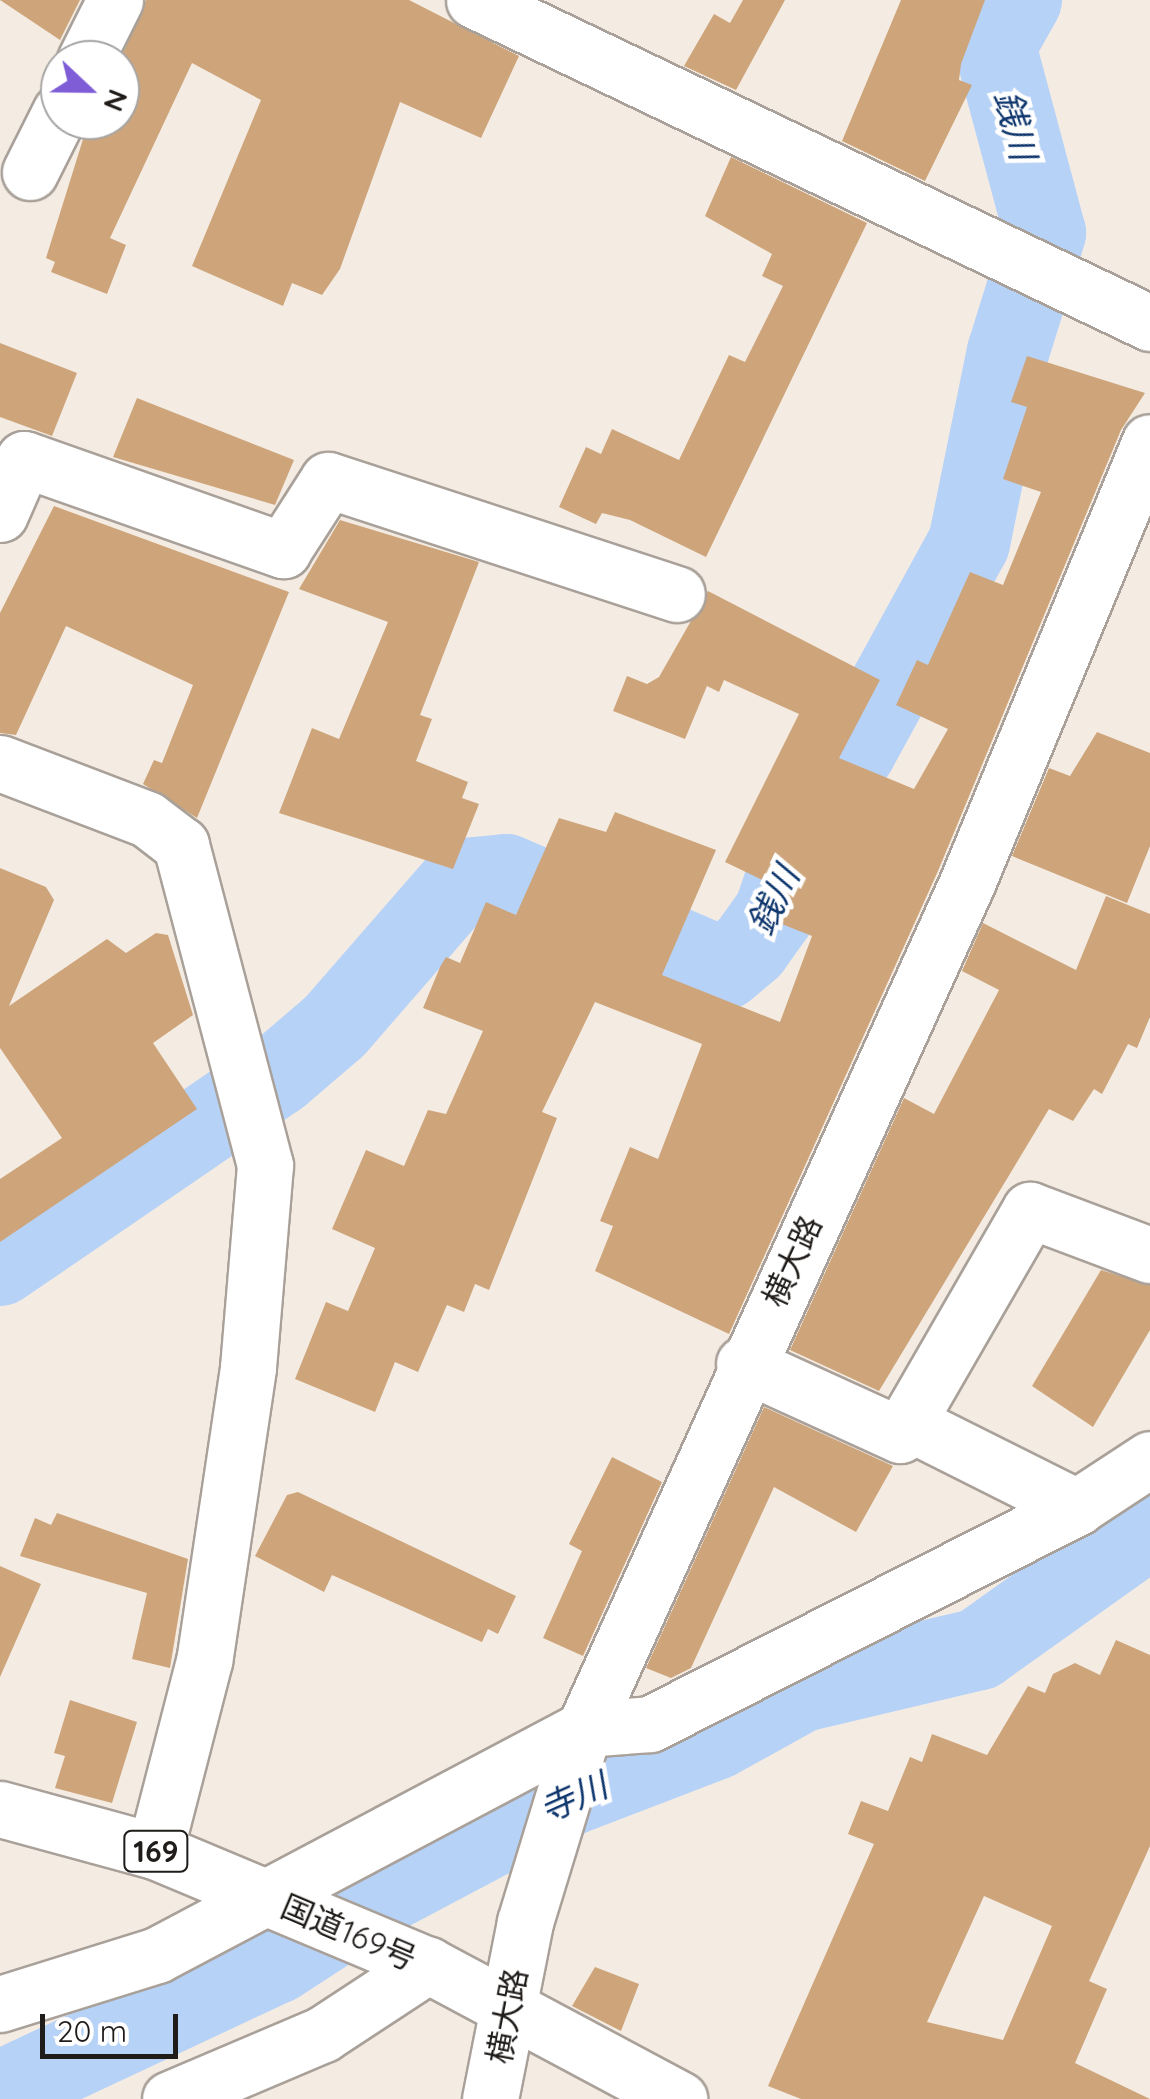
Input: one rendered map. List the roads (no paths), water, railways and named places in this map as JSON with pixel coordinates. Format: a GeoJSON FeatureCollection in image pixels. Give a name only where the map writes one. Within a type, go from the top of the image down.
{"type":"FeatureCollection","features":[{"type":"Feature","properties":{"kind":"main road"},"geometry":{"type":"LineString","coordinates":[[96,40],[115,0]]}},
{"type":"Feature","properties":{"kind":"main road"},"geometry":{"type":"LineString","coordinates":[[474,0],[1150,323]]}},
{"type":"Feature","properties":{"kind":"main road"},"geometry":{"type":"LineString","coordinates":[[30,172],[46,140]]}},
{"type":"Feature","properties":{"kind":"main road","name":"横大路"},"geometry":{"type":"LineString","coordinates":[[490,2099],[524,1922],[581,1740],[744,1364],[967,884],[1150,442]]}},
{"type":"Feature","properties":{"kind":"main road"},"geometry":{"type":"LineString","coordinates":[[0,514],[24,459],[283,550],[328,480],[677,594]]}},
{"type":"Feature","properties":{"kind":"main road"},"geometry":{"type":"LineString","coordinates":[[0,763],[147,819],[181,845],[265,1165],[248,1368],[204,1662],[155,1851]]}},
{"type":"Feature","properties":{"kind":"main road"},"geometry":{"type":"LineString","coordinates":[[744,1364],[900,1435],[1030,1210],[1150,1255]]}},
{"type":"Feature","properties":{"kind":"main road"},"geometry":{"type":"LineString","coordinates":[[907,1422],[1077,1506]]}},
{"type":"Feature","properties":{"kind":"main road"},"geometry":{"type":"LineString","coordinates":[[0,2004],[157,1955],[288,1906],[581,1740],[650,1724],[1077,1506],[1150,1459]]}},
{"type":"Feature","properties":{"kind":"main road","name":"国道169号"},"geometry":{"type":"LineString","coordinates":[[0,1809],[155,1851],[428,1965],[509,2015],[680,2099]]}},
{"type":"Feature","properties":{"kind":"main road"},"geometry":{"type":"LineString","coordinates":[[170,2099],[323,2034],[428,1965]]}},
{"type":"Feature","properties":{"kind":"waterway","name":"銭川"},"geometry":{"type":"LineString","coordinates":[[0,1265],[278,1075],[335,1026],[463,879],[506,875],[724,969],[750,947],[775,912],[807,817],[855,751],[969,543],[1008,352],[1045,233],[995,46],[1021,0]]}},
{"type":"Feature","properties":{"kind":"waterway","name":"寺川"},"geometry":{"type":"LineString","coordinates":[[0,2092],[276,1963],[384,1893],[569,1795],[715,1739],[802,1691],[979,1649],[1150,1527]]}}]}
